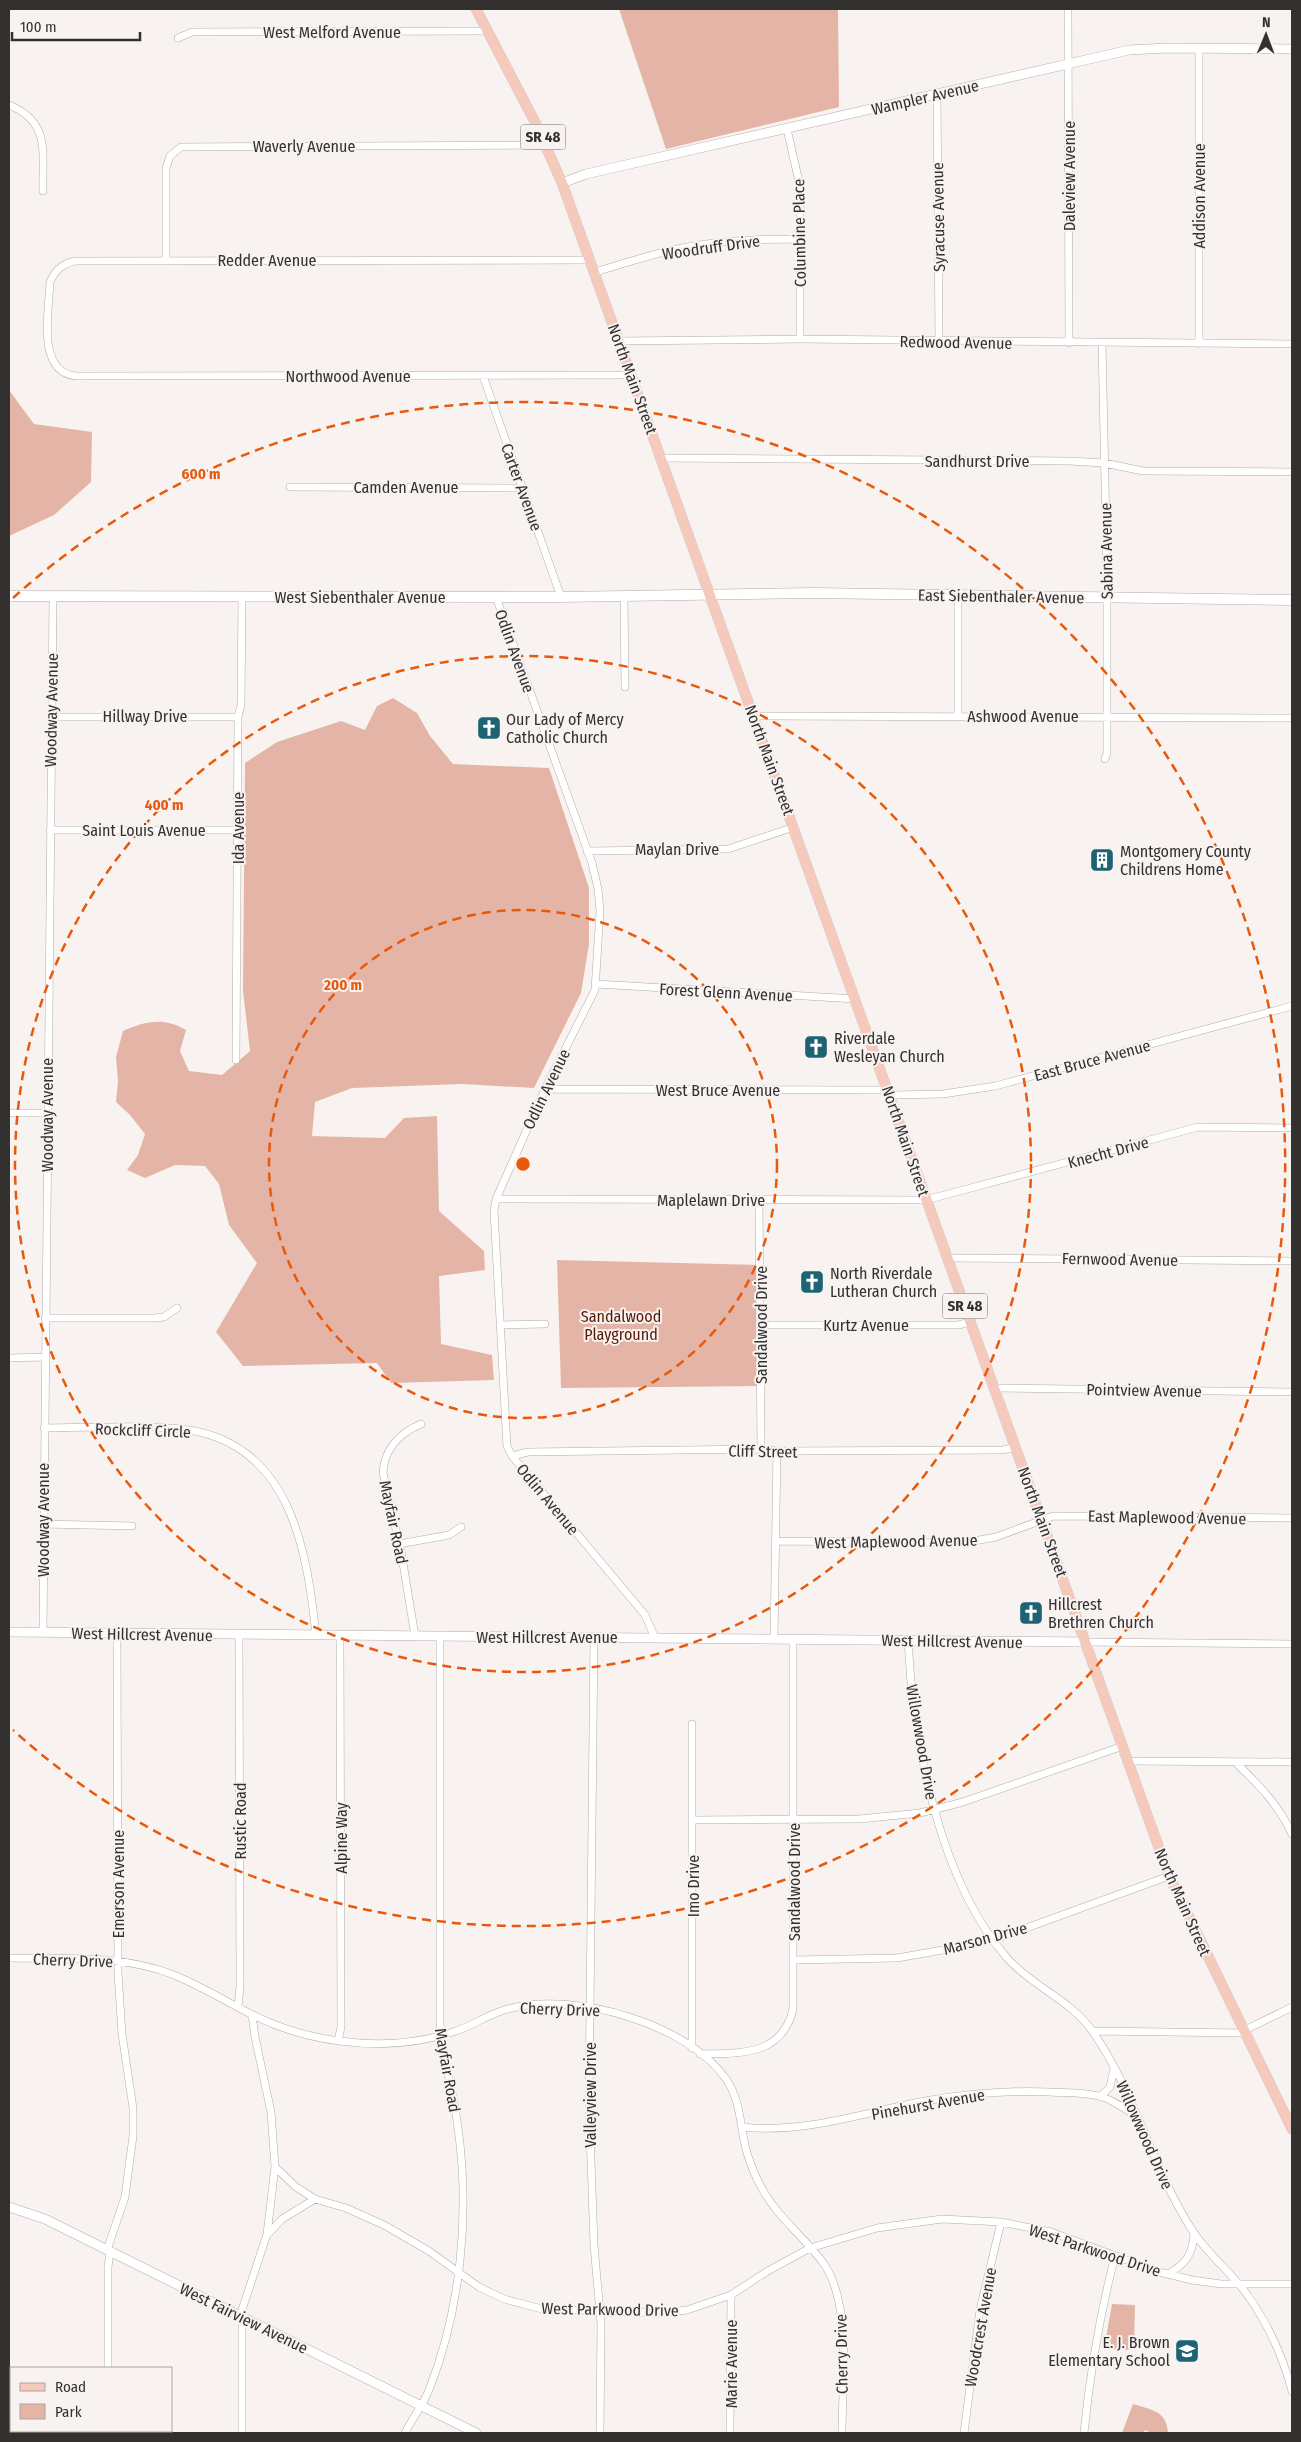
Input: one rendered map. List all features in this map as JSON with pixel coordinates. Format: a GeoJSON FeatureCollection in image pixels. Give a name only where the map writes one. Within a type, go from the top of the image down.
{"type":"FeatureCollection","features":[{"type":"Feature","properties":{"kind":"main road","name":"North Main Street"},"geometry":{"type":"LineString","coordinates":[[476,9],[547,146],[591,260],[1169,1876],[1292,2129]]}},
{"type":"Feature","properties":{"kind":"main road","name":"East Siebenthaler Avenue"},"geometry":{"type":"LineString","coordinates":[[710,595],[958,594],[1067,596],[1107,599],[1292,600]]}},
{"type":"Feature","properties":{"kind":"main road","name":"West Siebenthaler Avenue"},"geometry":{"type":"LineString","coordinates":[[9,596],[561,598],[710,595]]}},
{"type":"Feature","properties":{"kind":"street","name":"Daleview Avenue"},"geometry":{"type":"LineString","coordinates":[[1068,9],[1070,343]]}},
{"type":"Feature","properties":{"kind":"street","name":"West Melford Avenue"},"geometry":{"type":"LineString","coordinates":[[178,38],[192,32],[488,31]]}},
{"type":"Feature","properties":{"kind":"street","name":"Wampler Avenue"},"geometry":{"type":"LineString","coordinates":[[562,183],[586,174],[1128,50],[1199,48],[1292,49]]}},
{"type":"Feature","properties":{"kind":"street","name":"Addison Avenue"},"geometry":{"type":"LineString","coordinates":[[1199,48],[1199,344]]}},
{"type":"Feature","properties":{"kind":"street","name":"Syracuse Avenue"},"geometry":{"type":"LineString","coordinates":[[937,94],[939,341]]}},
{"type":"Feature","properties":{"kind":"street"},"geometry":{"type":"LineString","coordinates":[[9,105],[24,112],[39,130],[43,146],[43,191]]}},
{"type":"Feature","properties":{"kind":"street","name":"Columbine Place"},"geometry":{"type":"LineString","coordinates":[[787,129],[800,186],[800,339]]}},
{"type":"Feature","properties":{"kind":"street","name":"Waverly Avenue"},"geometry":{"type":"LineString","coordinates":[[166,260],[166,168],[170,156],[181,147],[547,146]]}},
{"type":"Feature","properties":{"kind":"street","name":"Woodruff Drive"},"geometry":{"type":"LineString","coordinates":[[595,272],[648,256],[695,245],[757,239],[800,239]]}},
{"type":"Feature","properties":{"kind":"street","name":"Redder Avenue"},"geometry":{"type":"LineString","coordinates":[[64,373],[54,364],[48,348],[50,282],[55,272],[65,264],[75,261],[591,260]]}},
{"type":"Feature","properties":{"kind":"street","name":"Redwood Avenue"},"geometry":{"type":"LineString","coordinates":[[620,341],[800,339],[1292,344]]}},
{"type":"Feature","properties":{"kind":"street","name":"Sabina Avenue"},"geometry":{"type":"LineString","coordinates":[[1102,343],[1107,599],[1105,759]]}},
{"type":"Feature","properties":{"kind":"street","name":"Northwood Avenue"},"geometry":{"type":"LineString","coordinates":[[64,373],[76,376],[632,375]]}},
{"type":"Feature","properties":{"kind":"street","name":"Carter Avenue"},"geometry":{"type":"LineString","coordinates":[[483,376],[561,598]]}},
{"type":"Feature","properties":{"kind":"street","name":"Sandhurst Drive"},"geometry":{"type":"LineString","coordinates":[[661,458],[1049,461],[1104,464],[1143,471],[1292,472]]}},
{"type":"Feature","properties":{"kind":"street","name":"Camden Avenue"},"geometry":{"type":"LineString","coordinates":[[290,487],[523,488]]}},
{"type":"Feature","properties":{"kind":"street"},"geometry":{"type":"LineString","coordinates":[[958,594],[958,716]]}},
{"type":"Feature","properties":{"kind":"street","name":"Woodway Avenue"},"geometry":{"type":"LineString","coordinates":[[43,1632],[53,596]]}},
{"type":"Feature","properties":{"kind":"street","name":"Ida Avenue"},"geometry":{"type":"LineString","coordinates":[[236,1060],[239,910],[237,830],[238,717],[241,706],[242,597]]}},
{"type":"Feature","properties":{"kind":"street","name":"Odlin Avenue"},"geometry":{"type":"LineString","coordinates":[[496,597],[587,851],[600,898],[596,984],[593,995],[545,1089],[496,1200],[494,1210],[507,1446],[512,1456],[645,1615],[655,1638]]}},
{"type":"Feature","properties":{"kind":"street"},"geometry":{"type":"LineString","coordinates":[[624,597],[625,687]]}},
{"type":"Feature","properties":{"kind":"street","name":"Ashwood Avenue"},"geometry":{"type":"LineString","coordinates":[[754,716],[1292,718]]}},
{"type":"Feature","properties":{"kind":"street","name":"Hillway Drive"},"geometry":{"type":"LineString","coordinates":[[51,717],[238,717]]}},
{"type":"Feature","properties":{"kind":"street","name":"Maylan Drive"},"geometry":{"type":"LineString","coordinates":[[587,851],[728,849],[794,827]]}},
{"type":"Feature","properties":{"kind":"street","name":"Saint Louis Avenue"},"geometry":{"type":"LineString","coordinates":[[50,830],[237,830]]}},
{"type":"Feature","properties":{"kind":"street","name":"Forest Glenn Avenue"},"geometry":{"type":"LineString","coordinates":[[596,984],[856,999]]}},
{"type":"Feature","properties":{"kind":"street","name":"East Bruce Avenue"},"geometry":{"type":"LineString","coordinates":[[889,1094],[943,1094],[995,1086],[1292,1006]]}},
{"type":"Feature","properties":{"kind":"street","name":"West Bruce Avenue"},"geometry":{"type":"LineString","coordinates":[[545,1089],[871,1090],[889,1094]]}},
{"type":"Feature","properties":{"kind":"street"},"geometry":{"type":"LineString","coordinates":[[9,1113],[47,1114]]}},
{"type":"Feature","properties":{"kind":"street","name":"Knecht Drive"},"geometry":{"type":"LineString","coordinates":[[926,1200],[1190,1129],[1292,1128]]}},
{"type":"Feature","properties":{"kind":"street","name":"Maplelawn Drive"},"geometry":{"type":"LineString","coordinates":[[496,1200],[926,1200]]}},
{"type":"Feature","properties":{"kind":"street","name":"Sandalwood Drive"},"geometry":{"type":"LineString","coordinates":[[760,1200],[761,1449]]}},
{"type":"Feature","properties":{"kind":"street","name":"Fernwood Avenue"},"geometry":{"type":"LineString","coordinates":[[948,1258],[1292,1261]]}},
{"type":"Feature","properties":{"kind":"street"},"geometry":{"type":"LineString","coordinates":[[45,1318],[156,1318],[164,1317],[177,1308]]}},
{"type":"Feature","properties":{"kind":"street","name":"Kurtz Avenue"},"geometry":{"type":"LineString","coordinates":[[761,1325],[958,1325],[971,1322]]}},
{"type":"Feature","properties":{"kind":"street"},"geometry":{"type":"LineString","coordinates":[[500,1325],[545,1324]]}},
{"type":"Feature","properties":{"kind":"street"},"geometry":{"type":"LineString","coordinates":[[9,1358],[45,1358]]}},
{"type":"Feature","properties":{"kind":"street","name":"Pointview Avenue"},"geometry":{"type":"LineString","coordinates":[[995,1388],[1292,1392]]}},
{"type":"Feature","properties":{"kind":"street","name":"Mayfair Road"},"geometry":{"type":"LineString","coordinates":[[415,1636],[399,1544],[384,1481],[384,1465],[394,1442],[404,1432],[421,1424]]}},
{"type":"Feature","properties":{"kind":"street","name":"Rockcliff Circle"},"geometry":{"type":"LineString","coordinates":[[44,1428],[189,1430],[223,1440],[254,1460],[278,1486],[292,1515],[305,1563],[316,1635]]}},
{"type":"Feature","properties":{"kind":"street","name":"Cliff Street"},"geometry":{"type":"LineString","coordinates":[[512,1456],[528,1452],[761,1449],[777,1451],[984,1451],[1015,1447]]}},
{"type":"Feature","properties":{"kind":"street"},"geometry":{"type":"LineString","coordinates":[[774,1639],[777,1451]]}},
{"type":"Feature","properties":{"kind":"street","name":"East Maplewood Avenue"},"geometry":{"type":"LineString","coordinates":[[1042,1519],[1054,1516],[1292,1518]]}},
{"type":"Feature","properties":{"kind":"street","name":"West Maplewood Avenue"},"geometry":{"type":"LineString","coordinates":[[775,1541],[963,1543],[996,1537],[1042,1519]]}},
{"type":"Feature","properties":{"kind":"street"},"geometry":{"type":"LineString","coordinates":[[43,1524],[132,1526]]}},
{"type":"Feature","properties":{"kind":"street"},"geometry":{"type":"LineString","coordinates":[[399,1544],[450,1535],[462,1527]]}},
{"type":"Feature","properties":{"kind":"street","name":"West Hillcrest Avenue"},"geometry":{"type":"LineString","coordinates":[[9,1632],[1085,1642]]}},
{"type":"Feature","properties":{"kind":"street","name":"Emerson Avenue"},"geometry":{"type":"LineString","coordinates":[[108,2367],[109,2251],[125,2197],[133,2136],[133,2108],[122,2034],[118,1962],[117,1633]]}},
{"type":"Feature","properties":{"kind":"street","name":"Rustic Road"},"geometry":{"type":"LineString","coordinates":[[238,2007],[240,1987],[239,1634]]}},
{"type":"Feature","properties":{"kind":"street","name":"Alpine Way"},"geometry":{"type":"LineString","coordinates":[[338,2041],[341,2010],[340,1635]]}},
{"type":"Feature","properties":{"kind":"street","name":"Mayfair Road"},"geometry":{"type":"LineString","coordinates":[[405,2433],[428,2392],[440,2356],[458,2272],[462,2240],[462,2176],[458,2128],[440,2036],[440,1636]]}},
{"type":"Feature","properties":{"kind":"street","name":"Valleyview Drive"},"geometry":{"type":"LineString","coordinates":[[594,1637],[590,2168],[594,2245],[601,2312],[600,2433]]}},
{"type":"Feature","properties":{"kind":"street","name":"Sandalwood Drive"},"geometry":{"type":"LineString","coordinates":[[700,2054],[755,2051],[779,2037],[789,2022],[793,2010],[792,1639]]}},
{"type":"Feature","properties":{"kind":"street","name":"Willowwood Drive"},"geometry":{"type":"LineString","coordinates":[[908,1640],[913,1710],[934,1810],[960,1878],[984,1930],[1019,1970],[1069,2006],[1092,2031],[1132,2100],[1171,2193],[1194,2233],[1247,2295],[1274,2343],[1292,2391]]}},
{"type":"Feature","properties":{"kind":"street"},"geometry":{"type":"LineString","coordinates":[[1085,1642],[1292,1644]]}},
{"type":"Feature","properties":{"kind":"street","name":"Imo Drive"},"geometry":{"type":"LineString","coordinates":[[692,1724],[692,2048]]}},
{"type":"Feature","properties":{"kind":"street"},"geometry":{"type":"LineString","coordinates":[[693,1820],[859,1819],[934,1810],[964,1802],[1123,1746]]}},
{"type":"Feature","properties":{"kind":"street"},"geometry":{"type":"LineString","coordinates":[[1128,1761],[1292,1762]]}},
{"type":"Feature","properties":{"kind":"street"},"geometry":{"type":"LineString","coordinates":[[1235,1762],[1272,1800],[1283,1815],[1292,1834]]}},
{"type":"Feature","properties":{"kind":"street","name":"Marson Drive"},"geometry":{"type":"LineString","coordinates":[[794,1960],[897,1958],[991,1939],[1169,1876]]}},
{"type":"Feature","properties":{"kind":"street","name":"Cherry Drive"},"geometry":{"type":"LineString","coordinates":[[9,1958],[101,1959],[174,1975],[252,2015],[282,2027],[338,2041],[394,2043],[440,2036],[514,2007],[532,2005],[590,2006],[656,2027],[700,2054],[716,2067],[732,2088],[752,2166],[765,2194],[785,2223],[810,2248],[829,2272],[839,2298],[842,2313],[842,2433]]}},
{"type":"Feature","properties":{"kind":"street"},"geometry":{"type":"LineString","coordinates":[[1092,2031],[1244,2032],[1292,2007]]}},
{"type":"Feature","properties":{"kind":"street"},"geometry":{"type":"LineString","coordinates":[[242,2433],[241,2316],[267,2234],[275,2168],[272,2112],[255,2037],[252,2015]]}},
{"type":"Feature","properties":{"kind":"street"},"geometry":{"type":"LineString","coordinates":[[1101,2096],[1110,2087],[1114,2068]]}},
{"type":"Feature","properties":{"kind":"street","name":"Pinehurst Avenue"},"geometry":{"type":"LineString","coordinates":[[742,2126],[762,2129],[812,2125],[924,2101],[989,2093],[1043,2092],[1101,2096],[1121,2106],[1138,2118]]}},
{"type":"Feature","properties":{"kind":"street","name":"West Parkwood Drive"},"geometry":{"type":"LineString","coordinates":[[275,2168],[296,2187],[315,2199],[346,2208],[384,2225],[429,2251],[479,2287],[504,2299],[527,2306],[556,2310],[670,2313],[697,2308],[731,2295],[766,2272],[810,2248],[848,2235],[897,2224],[942,2219],[1001,2222],[1051,2232],[1168,2274],[1196,2280],[1238,2285],[1292,2284]]}},
{"type":"Feature","properties":{"kind":"street"},"geometry":{"type":"LineString","coordinates":[[267,2234],[282,2219],[315,2199]]}},
{"type":"Feature","properties":{"kind":"street","name":"West Fairview Avenue"},"geometry":{"type":"LineString","coordinates":[[9,2207],[45,2219],[476,2433]]}},
{"type":"Feature","properties":{"kind":"street","name":"Woodcrest Avenue"},"geometry":{"type":"LineString","coordinates":[[964,2433],[980,2310],[1001,2222]]}},
{"type":"Feature","properties":{"kind":"street"},"geometry":{"type":"LineString","coordinates":[[1168,2274],[1180,2268],[1187,2260],[1193,2249],[1194,2233]]}},
{"type":"Feature","properties":{"kind":"street"},"geometry":{"type":"LineString","coordinates":[[1084,2433],[1096,2349],[1115,2256]]}},
{"type":"Feature","properties":{"kind":"street","name":"Marie Avenue"},"geometry":{"type":"LineString","coordinates":[[730,2433],[731,2295]]}},
{"type":"Feature","properties":{"kind":"green space"},"geometry":{"type":"Polygon","coordinates":[[[619,9],[838,9],[839,107],[666,149],[619,9]]]}},
{"type":"Feature","properties":{"kind":"green space"},"geometry":{"type":"Polygon","coordinates":[[[9,390],[34,424],[92,432],[91,482],[54,515],[9,536],[9,390]]]}},
{"type":"Feature","properties":{"kind":"green space"},"geometry":{"type":"Polygon","coordinates":[[[393,698],[417,713],[430,736],[453,764],[549,768],[589,888],[589,944],[581,993],[534,1088],[462,1084],[352,1088],[315,1102],[312,1136],[385,1138],[404,1118],[437,1116],[439,1211],[484,1251],[485,1270],[439,1276],[441,1344],[492,1355],[494,1380],[391,1383],[377,1363],[243,1366],[216,1332],[257,1263],[229,1225],[219,1184],[205,1166],[175,1165],[145,1178],[127,1170],[138,1155],[145,1134],[130,1115],[116,1102],[118,1081],[116,1057],[123,1031],[154,1022],[170,1023],[186,1030],[180,1051],[189,1071],[222,1075],[250,1051],[243,991],[245,763],[277,742],[341,721],[365,730],[377,706],[393,698]]]}},
{"type":"Feature","properties":{"kind":"green space","name":"Sandalwood Playground"},"geometry":{"type":"Polygon","coordinates":[[[557,1260],[761,1265],[761,1386],[561,1388],[557,1260]]]}},
{"type":"Feature","properties":{"kind":"green space"},"geometry":{"type":"Polygon","coordinates":[[[1112,2304],[1135,2305],[1134,2350],[1104,2349],[1112,2304]]]}},
{"type":"Feature","properties":{"kind":"green space"},"geometry":{"type":"Polygon","coordinates":[[[1133,2404],[1157,2412],[1165,2420],[1168,2433],[1151,2433],[1145,2430],[1143,2433],[1122,2433],[1133,2404]]]}},
{"type":"Feature","properties":{"kind":"place","name":"Our Lady of Mercy Catholic Church"},"geometry":{"type":"Point","coordinates":[489,728]}},
{"type":"Feature","properties":{"kind":"place","name":"Montgomery County Childrens Home"},"geometry":{"type":"Point","coordinates":[1102,860]}},
{"type":"Feature","properties":{"kind":"place","name":"Riverdale Wesleyan Church"},"geometry":{"type":"Point","coordinates":[816,1047]}},
{"type":"Feature","properties":{"kind":"place","name":"North Riverdale Lutheran Church"},"geometry":{"type":"Point","coordinates":[812,1282]}},
{"type":"Feature","properties":{"kind":"place","name":"Hillcrest Brethren Church"},"geometry":{"type":"Point","coordinates":[1031,1613]}},
{"type":"Feature","properties":{"kind":"place","name":"E. J. Brown Elementary School"},"geometry":{"type":"Point","coordinates":[1187,2351]}}]}
